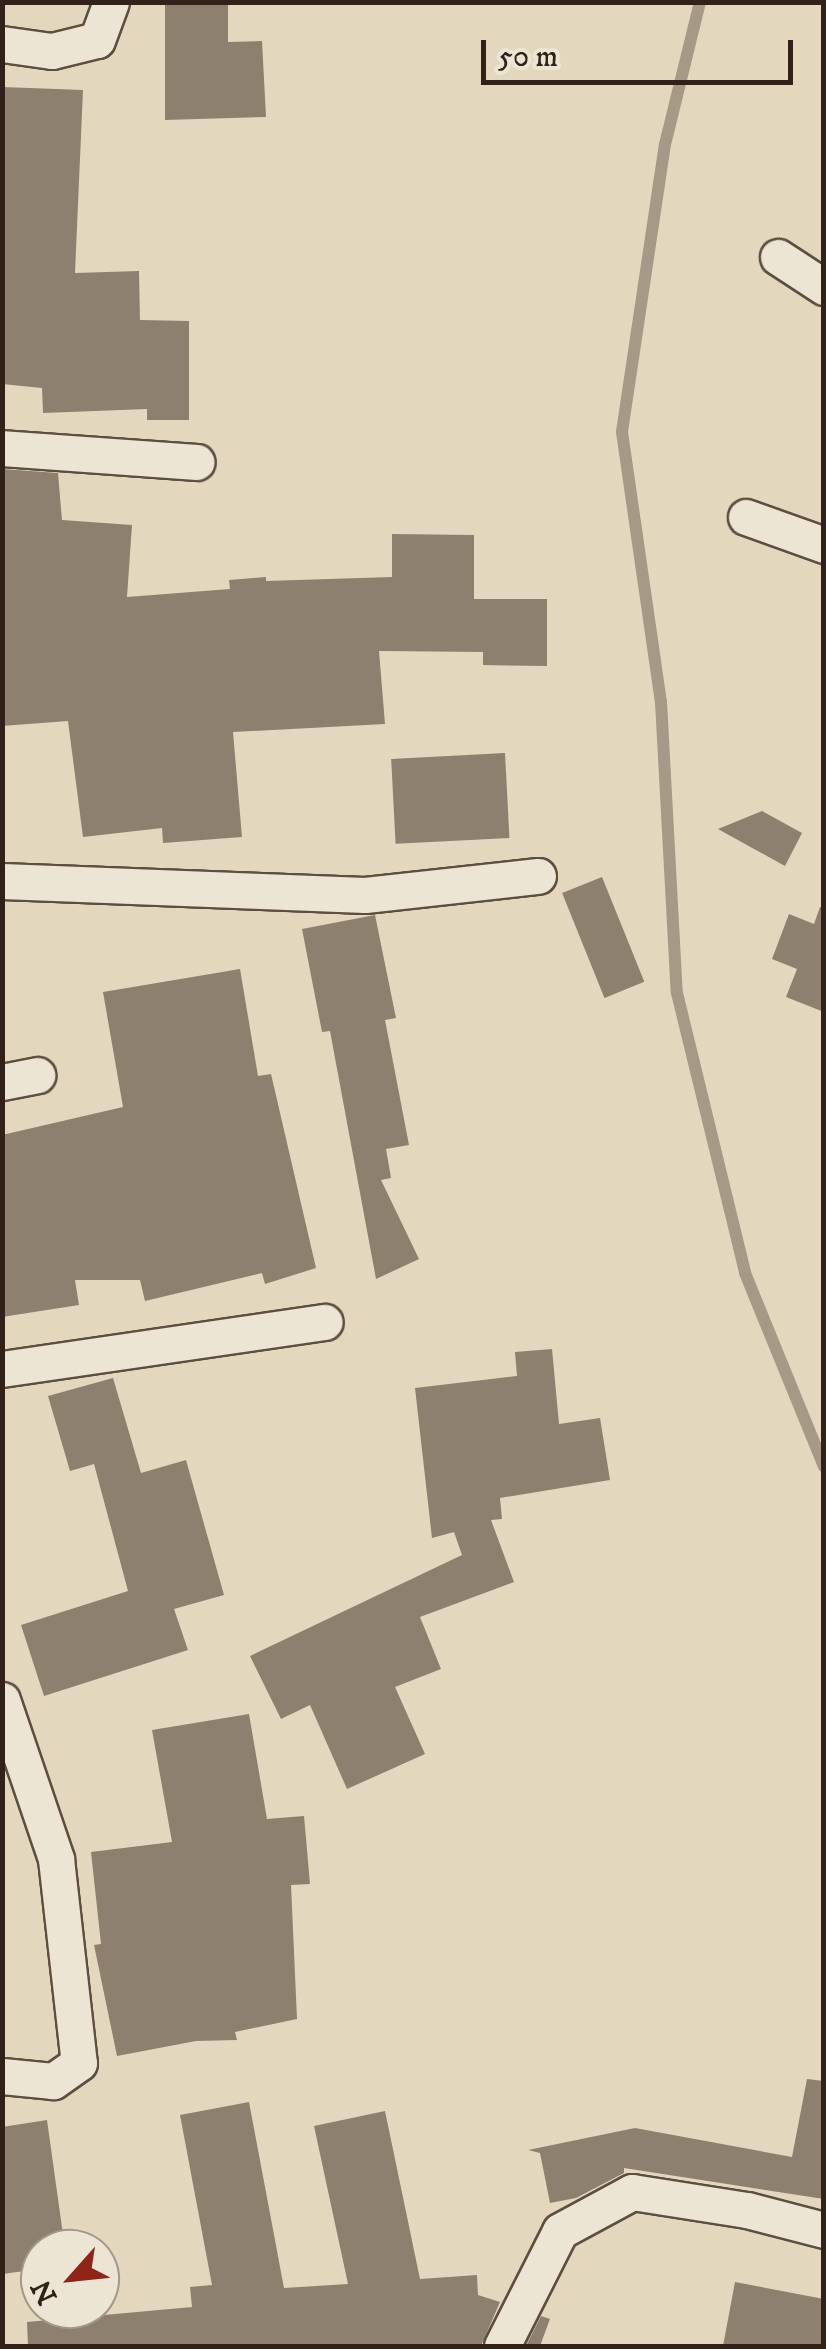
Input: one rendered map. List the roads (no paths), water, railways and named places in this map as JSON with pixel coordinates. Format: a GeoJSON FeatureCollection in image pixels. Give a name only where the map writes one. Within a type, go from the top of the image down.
{"type":"FeatureCollection","features":[{"type":"Feature","properties":{"kind":"street"},"geometry":{"type":"LineString","coordinates":[[2,44],[52,51],[96,40],[111,2]]}},
{"type":"Feature","properties":{"kind":"street"},"geometry":{"type":"LineString","coordinates":[[778,257],[824,287]]}},
{"type":"Feature","properties":{"kind":"street"},"geometry":{"type":"LineString","coordinates":[[2,448],[196,462]]}},
{"type":"Feature","properties":{"kind":"street"},"geometry":{"type":"LineString","coordinates":[[746,517],[824,544]]}},
{"type":"Feature","properties":{"kind":"street"},"geometry":{"type":"LineString","coordinates":[[2,880],[365,895],[538,876]]}},
{"type":"Feature","properties":{"kind":"street"},"geometry":{"type":"LineString","coordinates":[[2,1369],[325,1322]]}},
{"type":"Feature","properties":{"kind":"street"},"geometry":{"type":"LineString","coordinates":[[2,1700],[56,1858],[79,2063],[54,2081],[2,2076]]}},
{"type":"Feature","properties":{"kind":"street"},"geometry":{"type":"LineString","coordinates":[[502,2346],[560,2231],[632,2192],[747,2210],[824,2230]]}},
{"type":"Feature","properties":{"kind":"waterway"},"geometry":{"type":"LineString","coordinates":[[700,2],[665,144],[622,432],[661,702],[677,993],[745,1273],[824,1467]]}}]}
